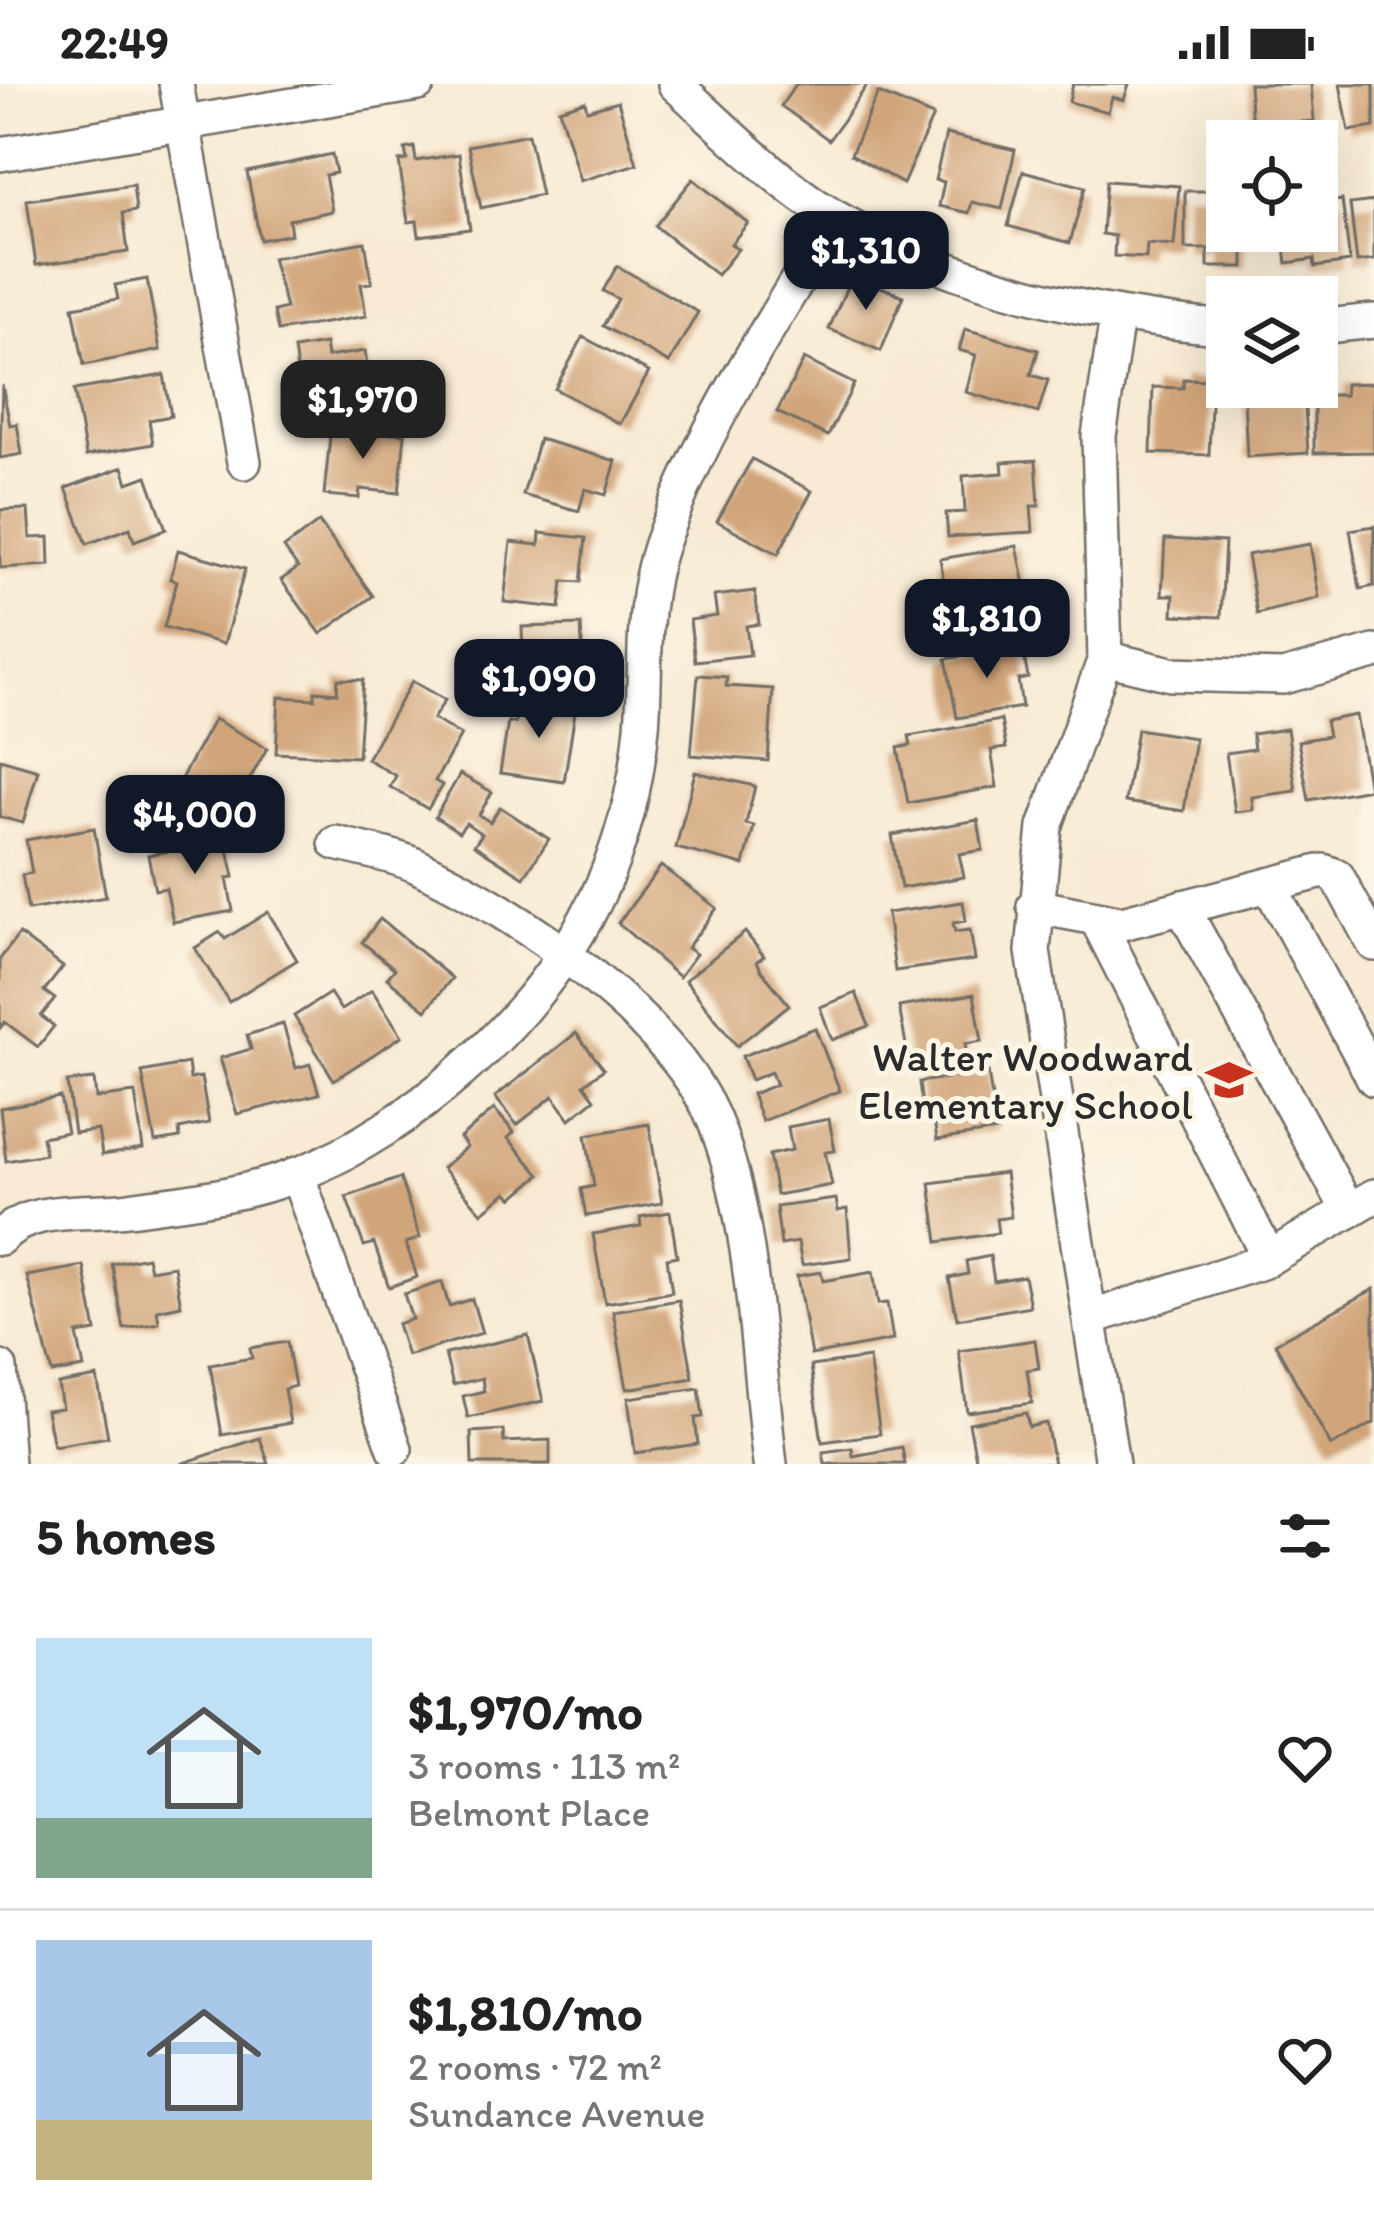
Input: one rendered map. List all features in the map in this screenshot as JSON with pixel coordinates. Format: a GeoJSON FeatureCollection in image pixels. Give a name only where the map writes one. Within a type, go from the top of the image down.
{"type":"FeatureCollection","features":[{"type":"Feature","properties":{"kind":"street"},"geometry":{"type":"LineString","coordinates":[[176,84],[244,462]]}},
{"type":"Feature","properties":{"kind":"street"},"geometry":{"type":"LineString","coordinates":[[0,154],[418,84]]}},
{"type":"Feature","properties":{"kind":"street"},"geometry":{"type":"LineString","coordinates":[[675,84],[835,218],[955,272],[1117,318],[1206,326]]}},
{"type":"Feature","properties":{"kind":"street"},"geometry":{"type":"LineString","coordinates":[[1,1237],[16,1223],[67,1212],[224,1194],[297,1174],[358,1144],[461,1071],[566,954],[598,905],[638,762],[647,593],[660,546],[702,448],[835,218]]}},
{"type":"Feature","properties":{"kind":"street"},"geometry":{"type":"LineString","coordinates":[[1112,1464],[1033,951],[1045,827],[1105,658],[1099,436],[1117,318]]}},
{"type":"Feature","properties":{"kind":"street"},"geometry":{"type":"LineString","coordinates":[[1338,325],[1374,321]]}},
{"type":"Feature","properties":{"kind":"street"},"geometry":{"type":"LineString","coordinates":[[1105,658],[1171,674],[1283,677],[1374,652]]}},
{"type":"Feature","properties":{"kind":"street"},"geometry":{"type":"LineString","coordinates":[[336,843],[414,864],[566,954],[662,1036],[692,1077],[718,1128],[737,1193],[770,1464]]}},
{"type":"Feature","properties":{"kind":"street"},"geometry":{"type":"LineString","coordinates":[[1034,906],[1121,923],[1323,871],[1336,876],[1374,944]]}},
{"type":"Feature","properties":{"kind":"street"},"geometry":{"type":"LineString","coordinates":[[1268,885],[1374,1079]]}},
{"type":"Feature","properties":{"kind":"street"},"geometry":{"type":"LineString","coordinates":[[1090,1318],[1269,1258],[1362,1204],[1182,907]]}},
{"type":"Feature","properties":{"kind":"street"},"geometry":{"type":"LineString","coordinates":[[1096,919],[1269,1258]]}},
{"type":"Feature","properties":{"kind":"street"},"geometry":{"type":"LineString","coordinates":[[297,1174],[394,1449]]}},
{"type":"Feature","properties":{"kind":"street"},"geometry":{"type":"LineString","coordinates":[[0,1369],[7,1464]]}},
{"type":"Feature","properties":{"kind":"building"},"geometry":{"type":"Polygon","coordinates":[[[796,84],[868,84],[829,140],[781,106],[796,84]]]}},
{"type":"Feature","properties":{"kind":"building"},"geometry":{"type":"Polygon","coordinates":[[[1073,84],[1129,84],[1124,100],[1112,97],[1108,112],[1069,102],[1073,84]]]}},
{"type":"Feature","properties":{"kind":"building"},"geometry":{"type":"Polygon","coordinates":[[[1249,84],[1311,84],[1314,120],[1252,120],[1249,84]]]}},
{"type":"Feature","properties":{"kind":"building"},"geometry":{"type":"Polygon","coordinates":[[[1340,84],[1374,84],[1374,127],[1349,131],[1340,84]]]}},
{"type":"Feature","properties":{"kind":"building"},"geometry":{"type":"Polygon","coordinates":[[[878,93],[933,116],[903,184],[851,154],[878,93]]]}},
{"type":"Feature","properties":{"kind":"building"},"geometry":{"type":"Polygon","coordinates":[[[585,101],[587,110],[618,101],[637,164],[580,181],[559,109],[585,101]]]}},
{"type":"Feature","properties":{"kind":"building"},"geometry":{"type":"Polygon","coordinates":[[[528,134],[541,195],[481,208],[468,146],[528,134]]]}},
{"type":"Feature","properties":{"kind":"building"},"geometry":{"type":"Polygon","coordinates":[[[946,134],[1015,150],[1002,209],[972,202],[969,213],[939,206],[944,182],[935,180],[946,134]]]}},
{"type":"Feature","properties":{"kind":"building"},"geometry":{"type":"Polygon","coordinates":[[[414,147],[416,161],[459,154],[470,229],[419,236],[417,221],[408,222],[399,161],[407,160],[405,149],[414,147]]]}},
{"type":"Feature","properties":{"kind":"building"},"geometry":{"type":"Polygon","coordinates":[[[332,154],[336,173],[325,175],[332,211],[289,220],[291,234],[260,240],[247,172],[332,154]]]}},
{"type":"Feature","properties":{"kind":"building"},"geometry":{"type":"Polygon","coordinates":[[[1023,171],[1085,187],[1070,243],[1008,226],[1023,171]]]}},
{"type":"Feature","properties":{"kind":"building"},"geometry":{"type":"Polygon","coordinates":[[[693,179],[748,223],[731,244],[738,249],[717,275],[655,226],[693,179]]]}},
{"type":"Feature","properties":{"kind":"building"},"geometry":{"type":"Polygon","coordinates":[[[1106,181],[1179,186],[1174,246],[1147,244],[1146,258],[1114,256],[1115,236],[1102,234],[1106,181]]]}},
{"type":"Feature","properties":{"kind":"building"},"geometry":{"type":"Polygon","coordinates":[[[133,185],[136,211],[123,213],[128,252],[36,265],[27,200],[133,185]]]}},
{"type":"Feature","properties":{"kind":"building"},"geometry":{"type":"Polygon","coordinates":[[[1185,191],[1206,191],[1206,249],[1185,249],[1185,191]]]}},
{"type":"Feature","properties":{"kind":"building"},"geometry":{"type":"Polygon","coordinates":[[[1338,200],[1342,200],[1350,262],[1315,267],[1314,259],[1287,263],[1286,252],[1338,252],[1338,200]]]}},
{"type":"Feature","properties":{"kind":"building"},"geometry":{"type":"Polygon","coordinates":[[[1374,201],[1374,260],[1357,262],[1350,204],[1374,201]]]}},
{"type":"Feature","properties":{"kind":"building"},"geometry":{"type":"Polygon","coordinates":[[[365,242],[372,283],[361,284],[366,316],[278,331],[274,311],[286,308],[272,258],[365,242]]]}},
{"type":"Feature","properties":{"kind":"building"},"geometry":{"type":"Polygon","coordinates":[[[1208,252],[1244,252],[1244,267],[1208,267],[1208,252]]]}},
{"type":"Feature","properties":{"kind":"building"},"geometry":{"type":"Polygon","coordinates":[[[617,266],[698,312],[669,363],[603,326],[618,299],[603,291],[617,266]]]}},
{"type":"Feature","properties":{"kind":"building"},"geometry":{"type":"Polygon","coordinates":[[[852,275],[903,296],[881,351],[829,329],[852,275]]]}},
{"type":"Feature","properties":{"kind":"building"},"geometry":{"type":"Polygon","coordinates":[[[147,279],[160,350],[84,365],[73,307],[118,299],[115,285],[147,279]]]}},
{"type":"Feature","properties":{"kind":"building"},"geometry":{"type":"Polygon","coordinates":[[[965,329],[1038,350],[1031,375],[1048,380],[1038,413],[966,392],[976,355],[959,350],[965,329]]]}},
{"type":"Feature","properties":{"kind":"building"},"geometry":{"type":"Polygon","coordinates":[[[583,337],[649,372],[620,424],[555,389],[583,337]]]}},
{"type":"Feature","properties":{"kind":"building"},"geometry":{"type":"Polygon","coordinates":[[[325,344],[327,357],[365,351],[373,411],[304,421],[294,349],[325,344]]]}},
{"type":"Feature","properties":{"kind":"building"},"geometry":{"type":"Polygon","coordinates":[[[804,359],[854,384],[828,436],[777,412],[804,359]]]}},
{"type":"Feature","properties":{"kind":"building"},"geometry":{"type":"Polygon","coordinates":[[[164,375],[171,416],[149,420],[153,444],[86,456],[74,390],[164,375]]]}},
{"type":"Feature","properties":{"kind":"building"},"geometry":{"type":"Polygon","coordinates":[[[1183,379],[1206,380],[1206,408],[1211,408],[1209,455],[1151,453],[1153,387],[1183,388],[1183,379]]]}},
{"type":"Feature","properties":{"kind":"building"},"geometry":{"type":"Polygon","coordinates":[[[1374,383],[1374,452],[1314,453],[1314,408],[1338,408],[1338,395],[1345,395],[1345,384],[1374,383]]]}},
{"type":"Feature","properties":{"kind":"building"},"geometry":{"type":"Polygon","coordinates":[[[2,385],[22,454],[0,458],[2,385]]]}},
{"type":"Feature","properties":{"kind":"building"},"geometry":{"type":"Polygon","coordinates":[[[1245,408],[1305,408],[1308,453],[1247,457],[1245,408]]]}},
{"type":"Feature","properties":{"kind":"building"},"geometry":{"type":"Polygon","coordinates":[[[331,427],[405,434],[399,493],[360,489],[359,498],[324,495],[331,427]]]}},
{"type":"Feature","properties":{"kind":"building"},"geometry":{"type":"Polygon","coordinates":[[[539,439],[616,461],[606,495],[585,489],[579,511],[523,495],[539,439]]]}},
{"type":"Feature","properties":{"kind":"building"},"geometry":{"type":"Polygon","coordinates":[[[752,459],[812,491],[778,554],[717,521],[752,459]]]}},
{"type":"Feature","properties":{"kind":"building"},"geometry":{"type":"Polygon","coordinates":[[[1036,460],[1039,506],[1031,506],[1033,532],[948,537],[946,513],[965,512],[963,476],[1003,473],[1002,462],[1036,460]]]}},
{"type":"Feature","properties":{"kind":"building"},"geometry":{"type":"Polygon","coordinates":[[[123,467],[128,483],[147,476],[166,529],[134,541],[130,528],[87,544],[66,488],[123,467]]]}},
{"type":"Feature","properties":{"kind":"building"},"geometry":{"type":"Polygon","coordinates":[[[28,509],[30,538],[49,537],[50,565],[0,568],[0,510],[28,509]]]}},
{"type":"Feature","properties":{"kind":"building"},"geometry":{"type":"Polygon","coordinates":[[[319,522],[373,596],[321,634],[281,580],[298,568],[284,548],[319,522]]]}},
{"type":"Feature","properties":{"kind":"building"},"geometry":{"type":"Polygon","coordinates":[[[1374,526],[1374,586],[1360,589],[1350,530],[1374,526]]]}},
{"type":"Feature","properties":{"kind":"building"},"geometry":{"type":"Polygon","coordinates":[[[540,533],[586,538],[581,582],[563,581],[560,608],[504,602],[511,542],[539,545],[540,533]]]}},
{"type":"Feature","properties":{"kind":"building"},"geometry":{"type":"Polygon","coordinates":[[[1165,539],[1225,542],[1221,617],[1173,615],[1174,595],[1162,595],[1165,539]]]}},
{"type":"Feature","properties":{"kind":"building"},"geometry":{"type":"Polygon","coordinates":[[[1310,544],[1319,598],[1257,614],[1247,555],[1310,544]]]}},
{"type":"Feature","properties":{"kind":"building"},"geometry":{"type":"Polygon","coordinates":[[[1017,546],[1029,604],[950,618],[940,559],[1017,546]]]}},
{"type":"Feature","properties":{"kind":"building"},"geometry":{"type":"Polygon","coordinates":[[[178,550],[245,569],[224,644],[164,627],[177,581],[170,579],[178,550]]]}},
{"type":"Feature","properties":{"kind":"building"},"geometry":{"type":"Polygon","coordinates":[[[755,591],[759,624],[746,626],[750,655],[695,661],[690,620],[717,616],[714,596],[755,591]]]}},
{"type":"Feature","properties":{"kind":"building"},"geometry":{"type":"Polygon","coordinates":[[[581,625],[583,663],[565,663],[566,686],[524,688],[522,627],[581,625]]]}},
{"type":"Feature","properties":{"kind":"building"},"geometry":{"type":"Polygon","coordinates":[[[1022,646],[1028,678],[1018,680],[1022,707],[957,718],[946,659],[1022,646]]]}},
{"type":"Feature","properties":{"kind":"building"},"geometry":{"type":"Polygon","coordinates":[[[698,675],[727,677],[726,686],[773,689],[768,761],[691,755],[698,675]]]}},
{"type":"Feature","properties":{"kind":"building"},"geometry":{"type":"Polygon","coordinates":[[[338,679],[363,680],[358,757],[276,753],[279,697],[315,699],[315,691],[337,693],[338,679]]]}},
{"type":"Feature","properties":{"kind":"building"},"geometry":{"type":"Polygon","coordinates":[[[412,681],[445,700],[433,719],[461,735],[435,781],[442,785],[428,809],[390,787],[396,776],[367,759],[412,681]]]}},
{"type":"Feature","properties":{"kind":"building"},"geometry":{"type":"Polygon","coordinates":[[[519,698],[576,706],[564,782],[500,773],[508,722],[515,723],[519,698]]]}},
{"type":"Feature","properties":{"kind":"building"},"geometry":{"type":"Polygon","coordinates":[[[1356,715],[1369,789],[1309,800],[1298,741],[1328,736],[1325,721],[1356,715]]]}},
{"type":"Feature","properties":{"kind":"building"},"geometry":{"type":"Polygon","coordinates":[[[214,719],[267,748],[230,815],[177,786],[214,719]]]}},
{"type":"Feature","properties":{"kind":"building"},"geometry":{"type":"Polygon","coordinates":[[[1001,720],[1006,748],[991,750],[997,787],[908,803],[898,748],[911,745],[909,736],[1001,720]]]}},
{"type":"Feature","properties":{"kind":"building"},"geometry":{"type":"Polygon","coordinates":[[[1137,729],[1195,738],[1184,811],[1125,802],[1137,729]]]}},
{"type":"Feature","properties":{"kind":"building"},"geometry":{"type":"Polygon","coordinates":[[[1287,729],[1296,791],[1252,797],[1253,810],[1235,812],[1226,753],[1254,749],[1252,734],[1287,729]]]}},
{"type":"Feature","properties":{"kind":"building"},"geometry":{"type":"Polygon","coordinates":[[[0,759],[38,770],[23,823],[0,817],[0,759]]]}},
{"type":"Feature","properties":{"kind":"building"},"geometry":{"type":"Polygon","coordinates":[[[695,772],[755,786],[746,824],[754,826],[744,865],[676,848],[695,772]]]}},
{"type":"Feature","properties":{"kind":"building"},"geometry":{"type":"Polygon","coordinates":[[[460,774],[492,792],[479,815],[490,822],[500,807],[549,839],[524,877],[474,845],[482,834],[466,823],[459,832],[435,817],[460,774]]]}},
{"type":"Feature","properties":{"kind":"building"},"geometry":{"type":"Polygon","coordinates":[[[978,820],[983,850],[959,854],[964,877],[901,888],[892,835],[978,820]]]}},
{"type":"Feature","properties":{"kind":"building"},"geometry":{"type":"Polygon","coordinates":[[[94,828],[106,897],[28,910],[22,875],[32,873],[26,840],[94,828]]]}},
{"type":"Feature","properties":{"kind":"building"},"geometry":{"type":"Polygon","coordinates":[[[224,831],[234,877],[227,878],[233,911],[173,922],[166,888],[155,890],[148,855],[196,846],[194,836],[224,831]]]}},
{"type":"Feature","properties":{"kind":"building"},"geometry":{"type":"Polygon","coordinates":[[[661,866],[717,908],[687,948],[696,954],[679,977],[618,923],[661,866]]]}},
{"type":"Feature","properties":{"kind":"building"},"geometry":{"type":"Polygon","coordinates":[[[963,902],[966,921],[953,923],[955,932],[970,930],[975,960],[895,971],[887,913],[963,902]]]}},
{"type":"Feature","properties":{"kind":"building"},"geometry":{"type":"Polygon","coordinates":[[[268,912],[297,960],[229,1002],[195,948],[220,932],[225,939],[268,912]]]}},
{"type":"Feature","properties":{"kind":"building"},"geometry":{"type":"Polygon","coordinates":[[[380,919],[452,978],[426,1010],[387,978],[395,969],[362,942],[380,919]]]}},
{"type":"Feature","properties":{"kind":"building"},"geometry":{"type":"Polygon","coordinates":[[[745,932],[764,956],[757,961],[761,970],[789,1005],[737,1046],[685,980],[745,932]]]}},
{"type":"Feature","properties":{"kind":"building"},"geometry":{"type":"Polygon","coordinates":[[[19,934],[63,967],[44,991],[55,999],[41,1016],[54,1026],[38,1047],[5,1022],[0,1028],[0,959],[19,934]]]}},
{"type":"Feature","properties":{"kind":"building"},"geometry":{"type":"Polygon","coordinates":[[[372,990],[402,1036],[334,1080],[294,1016],[330,993],[341,1010],[372,990]]]}},
{"type":"Feature","properties":{"kind":"building"},"geometry":{"type":"Polygon","coordinates":[[[856,993],[869,1026],[832,1040],[820,1007],[856,993]]]}},
{"type":"Feature","properties":{"kind":"building"},"geometry":{"type":"Polygon","coordinates":[[[974,994],[982,1041],[965,1044],[967,1056],[910,1066],[899,1007],[974,994]]]}},
{"type":"Feature","properties":{"kind":"building"},"geometry":{"type":"Polygon","coordinates":[[[283,1024],[296,1068],[310,1064],[319,1094],[237,1114],[220,1058],[251,1049],[247,1035],[283,1024]]]}},
{"type":"Feature","properties":{"kind":"building"},"geometry":{"type":"Polygon","coordinates":[[[815,1028],[840,1091],[762,1121],[752,1094],[776,1085],[771,1072],[751,1080],[742,1056],[815,1028]]]}},
{"type":"Feature","properties":{"kind":"building"},"geometry":{"type":"Polygon","coordinates":[[[576,1033],[604,1069],[584,1084],[595,1099],[570,1119],[553,1096],[517,1125],[495,1097],[576,1033]]]}},
{"type":"Feature","properties":{"kind":"building"},"geometry":{"type":"Polygon","coordinates":[[[188,1063],[190,1079],[201,1077],[209,1123],[179,1129],[180,1138],[155,1142],[142,1072],[188,1063]]]}},
{"type":"Feature","properties":{"kind":"building"},"geometry":{"type":"Polygon","coordinates":[[[988,1072],[997,1131],[937,1140],[934,1120],[924,1122],[919,1082],[988,1072]]]}},
{"type":"Feature","properties":{"kind":"building"},"geometry":{"type":"Polygon","coordinates":[[[94,1079],[96,1098],[135,1093],[143,1149],[102,1155],[98,1130],[74,1133],[67,1082],[94,1079]]]}},
{"type":"Feature","properties":{"kind":"building"},"geometry":{"type":"Polygon","coordinates":[[[60,1097],[67,1132],[42,1137],[45,1154],[6,1161],[0,1108],[60,1097]]]}},
{"type":"Feature","properties":{"kind":"building"},"geometry":{"type":"Polygon","coordinates":[[[494,1109],[514,1132],[508,1138],[540,1175],[513,1198],[507,1192],[482,1213],[442,1168],[467,1147],[460,1138],[494,1109]]]}},
{"type":"Feature","properties":{"kind":"building"},"geometry":{"type":"Polygon","coordinates":[[[829,1119],[835,1151],[825,1152],[832,1185],[776,1195],[769,1155],[792,1150],[788,1127],[829,1119]]]}},
{"type":"Feature","properties":{"kind":"building"},"geometry":{"type":"Polygon","coordinates":[[[649,1124],[662,1203],[586,1216],[581,1189],[594,1186],[586,1135],[649,1124]]]}},
{"type":"Feature","properties":{"kind":"building"},"geometry":{"type":"Polygon","coordinates":[[[1005,1173],[1011,1217],[996,1219],[998,1233],[938,1242],[930,1183],[1005,1173]]]}},
{"type":"Feature","properties":{"kind":"building"},"geometry":{"type":"Polygon","coordinates":[[[400,1178],[420,1238],[406,1243],[417,1277],[389,1287],[374,1243],[364,1246],[346,1197],[400,1178]]]}},
{"type":"Feature","properties":{"kind":"building"},"geometry":{"type":"Polygon","coordinates":[[[836,1199],[838,1211],[847,1209],[851,1258],[802,1265],[798,1242],[781,1245],[776,1207],[836,1199]]]}},
{"type":"Feature","properties":{"kind":"building"},"geometry":{"type":"Polygon","coordinates":[[[670,1212],[677,1256],[667,1258],[672,1292],[605,1303],[593,1234],[641,1226],[640,1217],[670,1212]]]}},
{"type":"Feature","properties":{"kind":"building"},"geometry":{"type":"Polygon","coordinates":[[[990,1256],[994,1281],[1024,1276],[1030,1306],[957,1319],[949,1278],[968,1274],[966,1261],[990,1256]]]}},
{"type":"Feature","properties":{"kind":"building"},"geometry":{"type":"Polygon","coordinates":[[[147,1257],[150,1270],[174,1266],[181,1305],[157,1310],[159,1323],[124,1329],[112,1264],[147,1257]]]}},
{"type":"Feature","properties":{"kind":"building"},"geometry":{"type":"Polygon","coordinates":[[[84,1266],[96,1331],[77,1334],[84,1368],[52,1373],[27,1276],[84,1266]]]}},
{"type":"Feature","properties":{"kind":"building"},"geometry":{"type":"Polygon","coordinates":[[[821,1272],[823,1281],[873,1272],[878,1304],[887,1303],[893,1340],[811,1355],[797,1276],[821,1272]]]}},
{"type":"Feature","properties":{"kind":"building"},"geometry":{"type":"Polygon","coordinates":[[[442,1282],[449,1306],[472,1299],[482,1333],[407,1356],[397,1324],[412,1319],[404,1294],[442,1282]]]}},
{"type":"Feature","properties":{"kind":"building"},"geometry":{"type":"Polygon","coordinates":[[[1374,1289],[1374,1423],[1331,1446],[1275,1343],[1374,1289]]]}},
{"type":"Feature","properties":{"kind":"building"},"geometry":{"type":"Polygon","coordinates":[[[679,1300],[693,1378],[627,1389],[613,1311],[679,1300]]]}},
{"type":"Feature","properties":{"kind":"building"},"geometry":{"type":"Polygon","coordinates":[[[528,1335],[543,1401],[468,1418],[463,1396],[484,1391],[482,1378],[453,1385],[445,1354],[528,1335]]]}},
{"type":"Feature","properties":{"kind":"building"},"geometry":{"type":"Polygon","coordinates":[[[1035,1340],[1039,1368],[1027,1370],[1032,1403],[967,1412],[959,1351],[1035,1340]]]}},
{"type":"Feature","properties":{"kind":"building"},"geometry":{"type":"Polygon","coordinates":[[[287,1342],[295,1386],[284,1389],[290,1423],[222,1435],[210,1365],[252,1358],[250,1348],[287,1342]]]}},
{"type":"Feature","properties":{"kind":"building"},"geometry":{"type":"Polygon","coordinates":[[[869,1358],[880,1434],[822,1442],[811,1366],[869,1358]]]}},
{"type":"Feature","properties":{"kind":"building"},"geometry":{"type":"Polygon","coordinates":[[[97,1377],[108,1437],[53,1446],[46,1410],[62,1408],[58,1384],[97,1377]]]}},
{"type":"Feature","properties":{"kind":"building"},"geometry":{"type":"Polygon","coordinates":[[[699,1388],[703,1417],[695,1418],[698,1444],[635,1453],[628,1398],[699,1388]]]}},
{"type":"Feature","properties":{"kind":"building"},"geometry":{"type":"Polygon","coordinates":[[[1026,1413],[1029,1427],[1046,1423],[1054,1464],[977,1464],[969,1423],[1026,1413]]]}},
{"type":"Feature","properties":{"kind":"building"},"geometry":{"type":"Polygon","coordinates":[[[503,1430],[504,1442],[550,1440],[550,1464],[472,1464],[471,1432],[503,1430]]]}},
{"type":"Feature","properties":{"kind":"building"},"geometry":{"type":"Polygon","coordinates":[[[260,1438],[269,1464],[183,1464],[183,1463],[260,1438]]]}},
{"type":"Feature","properties":{"kind":"building"},"geometry":{"type":"Polygon","coordinates":[[[902,1447],[905,1464],[825,1464],[823,1452],[852,1448],[853,1456],[902,1447]]]}},
{"type":"Feature","properties":{"kind":"place","name":"Walter Woodward Elementary School"},"geometry":{"type":"Point","coordinates":[1229,1080]}}]}
